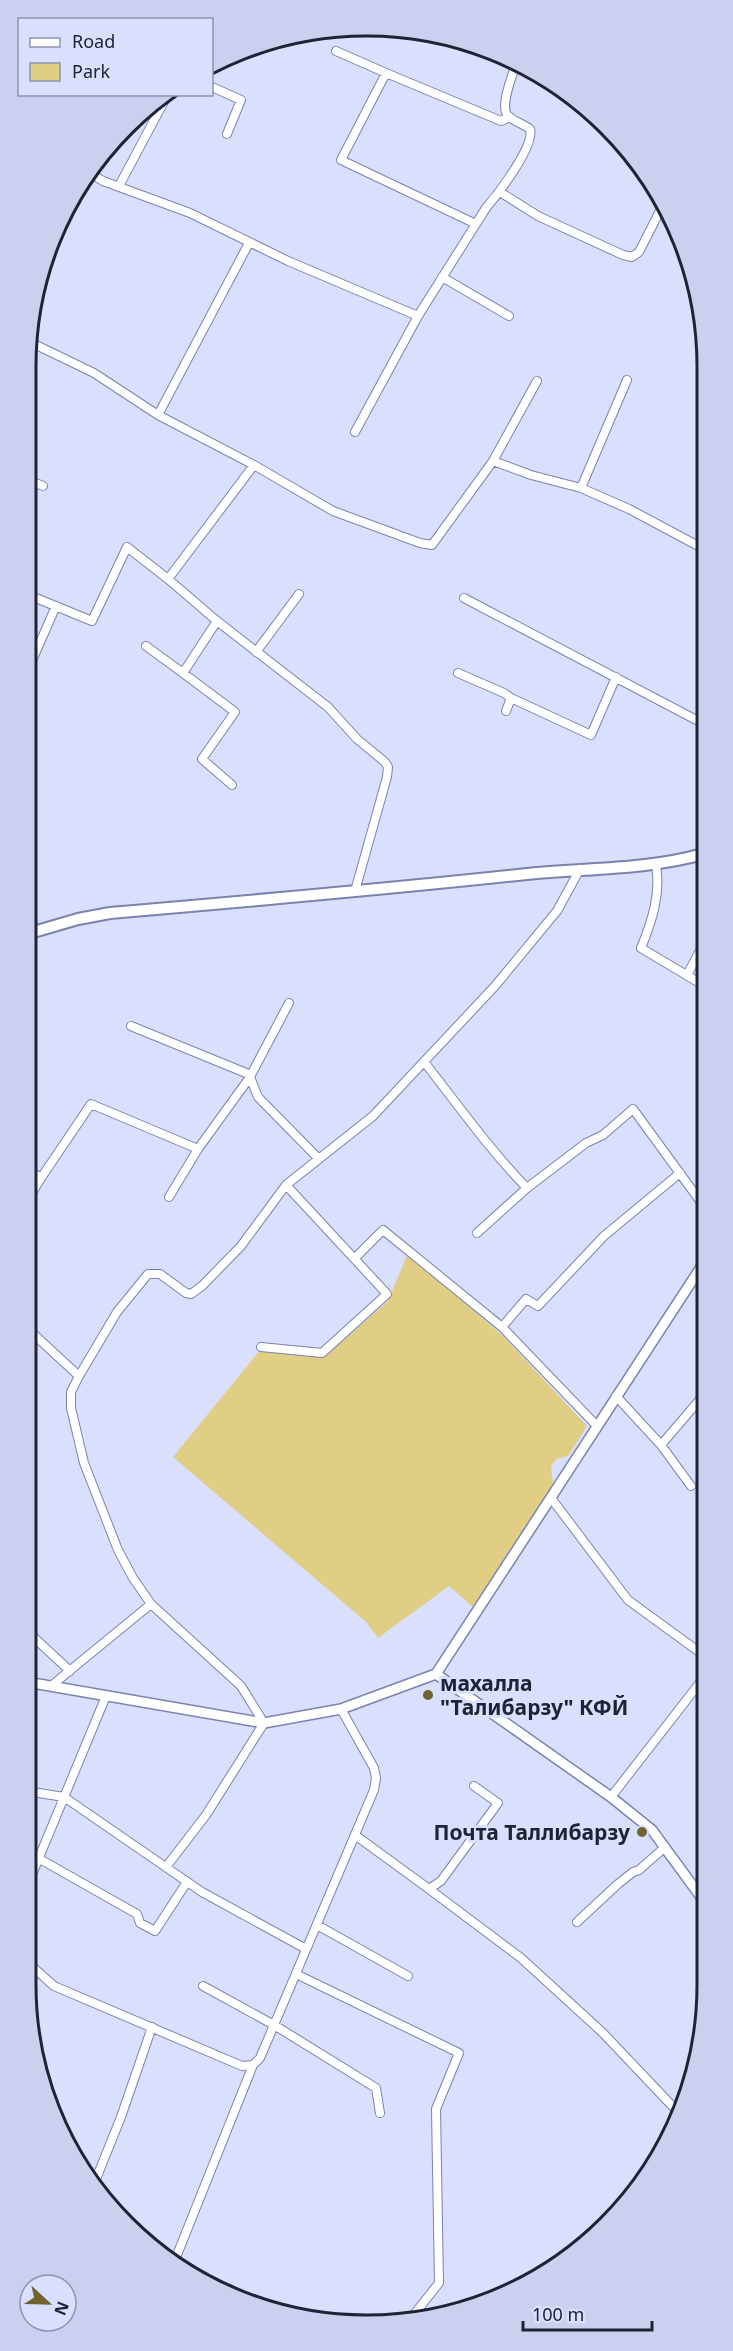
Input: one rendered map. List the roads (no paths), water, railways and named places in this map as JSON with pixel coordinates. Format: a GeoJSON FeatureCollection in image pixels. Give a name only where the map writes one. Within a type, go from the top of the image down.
{"type":"FeatureCollection","features":[{"type":"Feature","properties":{"kind":"main road"},"geometry":{"type":"LineString","coordinates":[[36,931],[78,919],[110,913],[579,869],[656,865],[697,855]]}},
{"type":"Feature","properties":{"kind":"street"},"geometry":{"type":"LineString","coordinates":[[336,51],[501,121],[510,117]]}},
{"type":"Feature","properties":{"kind":"street"},"geometry":{"type":"LineString","coordinates":[[355,432],[418,316],[476,224],[500,192],[531,138],[528,127],[510,117],[505,110],[505,101],[514,70]]}},
{"type":"Feature","properties":{"kind":"street"},"geometry":{"type":"LineString","coordinates":[[386,73],[341,160],[476,224]]}},
{"type":"Feature","properties":{"kind":"street"},"geometry":{"type":"LineString","coordinates":[[213,87],[241,100],[227,134]]}},
{"type":"Feature","properties":{"kind":"street"},"geometry":{"type":"LineString","coordinates":[[119,186],[161,108]]}},
{"type":"Feature","properties":{"kind":"street"},"geometry":{"type":"LineString","coordinates":[[96,177],[190,213],[249,243],[418,316]]}},
{"type":"Feature","properties":{"kind":"street"},"geometry":{"type":"LineString","coordinates":[[500,192],[538,216],[622,255],[632,257],[639,252],[659,213]]}},
{"type":"Feature","properties":{"kind":"street"},"geometry":{"type":"LineString","coordinates":[[158,415],[249,243]]}},
{"type":"Feature","properties":{"kind":"street"},"geometry":{"type":"LineString","coordinates":[[442,277],[509,316]]}},
{"type":"Feature","properties":{"kind":"street"},"geometry":{"type":"LineString","coordinates":[[37,345],[94,373],[131,395],[158,415],[254,465],[333,511],[420,543],[432,545],[493,461],[537,381]]}},
{"type":"Feature","properties":{"kind":"street"},"geometry":{"type":"LineString","coordinates":[[581,488],[627,380]]}},
{"type":"Feature","properties":{"kind":"street"},"geometry":{"type":"LineString","coordinates":[[493,461],[581,488],[629,509],[697,545]]}},
{"type":"Feature","properties":{"kind":"street"},"geometry":{"type":"LineString","coordinates":[[168,579],[254,465]]}},
{"type":"Feature","properties":{"kind":"street"},"geometry":{"type":"LineString","coordinates":[[36,483],[43,486]]}},
{"type":"Feature","properties":{"kind":"street"},"geometry":{"type":"LineString","coordinates":[[36,598],[92,621],[127,547],[217,621],[328,707],[357,739],[377,753],[388,767],[386,783],[355,891]]}},
{"type":"Feature","properties":{"kind":"street"},"geometry":{"type":"LineString","coordinates":[[256,652],[299,594]]}},
{"type":"Feature","properties":{"kind":"street"},"geometry":{"type":"LineString","coordinates":[[464,598],[697,720]]}},
{"type":"Feature","properties":{"kind":"street"},"geometry":{"type":"LineString","coordinates":[[36,652],[56,606]]}},
{"type":"Feature","properties":{"kind":"street"},"geometry":{"type":"LineString","coordinates":[[183,673],[217,621]]}},
{"type":"Feature","properties":{"kind":"street"},"geometry":{"type":"LineString","coordinates":[[146,646],[235,712],[202,759],[232,784]]}},
{"type":"Feature","properties":{"kind":"street"},"geometry":{"type":"LineString","coordinates":[[458,673],[591,735],[616,677]]}},
{"type":"Feature","properties":{"kind":"street"},"geometry":{"type":"LineString","coordinates":[[506,711],[511,698]]}},
{"type":"Feature","properties":{"kind":"street"},"geometry":{"type":"LineString","coordinates":[[656,865],[659,883],[651,920],[641,948],[697,982]]}},
{"type":"Feature","properties":{"kind":"street"},"geometry":{"type":"LineString","coordinates":[[264,1723],[241,1686],[151,1604],[133,1578],[118,1550],[84,1463],[71,1408],[71,1392],[117,1312],[148,1274],[160,1274],[186,1293],[195,1292],[241,1246],[286,1185],[373,1116],[495,986],[557,911],[579,869]]}},
{"type":"Feature","properties":{"kind":"street"},"geometry":{"type":"LineString","coordinates":[[687,975],[697,956]]}},
{"type":"Feature","properties":{"kind":"street"},"geometry":{"type":"LineString","coordinates":[[169,1197],[198,1149],[251,1076],[289,1003]]}},
{"type":"Feature","properties":{"kind":"street"},"geometry":{"type":"LineString","coordinates":[[131,1026],[251,1076],[258,1097],[318,1158]]}},
{"type":"Feature","properties":{"kind":"street"},"geometry":{"type":"LineString","coordinates":[[425,1062],[495,1156],[526,1188]]}},
{"type":"Feature","properties":{"kind":"street"},"geometry":{"type":"LineString","coordinates":[[36,1185],[91,1104],[198,1149]]}},
{"type":"Feature","properties":{"kind":"street"},"geometry":{"type":"LineString","coordinates":[[477,1233],[526,1188],[586,1143],[603,1135],[633,1109],[697,1197]]}},
{"type":"Feature","properties":{"kind":"street"},"geometry":{"type":"LineString","coordinates":[[502,1327],[526,1299],[538,1306],[604,1236],[680,1173]]}},
{"type":"Feature","properties":{"kind":"street"},"geometry":{"type":"LineString","coordinates":[[36,1175],[40,1178]]}},
{"type":"Feature","properties":{"kind":"street"},"geometry":{"type":"LineString","coordinates":[[261,1347],[322,1353],[387,1294],[286,1185]]}},
{"type":"Feature","properties":{"kind":"street"},"geometry":{"type":"LineString","coordinates":[[355,1258],[383,1230],[502,1327],[597,1426]]}},
{"type":"Feature","properties":{"kind":"street"},"geometry":{"type":"LineString","coordinates":[[36,1684],[264,1723],[341,1709],[436,1674],[697,1273]]}},
{"type":"Feature","properties":{"kind":"street"},"geometry":{"type":"LineString","coordinates":[[36,1336],[79,1376]]}},
{"type":"Feature","properties":{"kind":"street"},"geometry":{"type":"LineString","coordinates":[[616,1396],[660,1445],[691,1486]]}},
{"type":"Feature","properties":{"kind":"street"},"geometry":{"type":"LineString","coordinates":[[660,1445],[697,1403]]}},
{"type":"Feature","properties":{"kind":"street"},"geometry":{"type":"LineString","coordinates":[[552,1498],[628,1599],[697,1650]]}},
{"type":"Feature","properties":{"kind":"street"},"geometry":{"type":"LineString","coordinates":[[51,1686],[151,1604]]}},
{"type":"Feature","properties":{"kind":"street"},"geometry":{"type":"LineString","coordinates":[[36,1639],[70,1671]]}},
{"type":"Feature","properties":{"kind":"street"},"geometry":{"type":"LineString","coordinates":[[436,1674],[611,1797],[652,1830],[697,1892]]}},
{"type":"Feature","properties":{"kind":"street"},"geometry":{"type":"LineString","coordinates":[[611,1797],[697,1686]]}},
{"type":"Feature","properties":{"kind":"street"},"geometry":{"type":"LineString","coordinates":[[36,1863],[106,1696]]}},
{"type":"Feature","properties":{"kind":"street"},"geometry":{"type":"LineString","coordinates":[[178,2256],[253,2065],[260,2058],[374,1790],[376,1778],[374,1768],[341,1709]]}},
{"type":"Feature","properties":{"kind":"street"},"geometry":{"type":"LineString","coordinates":[[166,1867],[206,1815],[264,1723]]}},
{"type":"Feature","properties":{"kind":"street"},"geometry":{"type":"LineString","coordinates":[[429,1888],[441,1881],[498,1803],[474,1786]]}},
{"type":"Feature","properties":{"kind":"street"},"geometry":{"type":"LineString","coordinates":[[36,1793],[64,1797],[187,1882],[306,1949]]}},
{"type":"Feature","properties":{"kind":"street"},"geometry":{"type":"LineString","coordinates":[[355,1835],[521,1958],[603,2033],[673,2107]]}},
{"type":"Feature","properties":{"kind":"street"},"geometry":{"type":"LineString","coordinates":[[577,1922],[618,1884],[639,1870],[663,1848]]}},
{"type":"Feature","properties":{"kind":"street"},"geometry":{"type":"LineString","coordinates":[[38,1858],[137,1914],[140,1923],[155,1931],[187,1882]]}},
{"type":"Feature","properties":{"kind":"street"},"geometry":{"type":"LineString","coordinates":[[317,1925],[408,1976]]}},
{"type":"Feature","properties":{"kind":"street"},"geometry":{"type":"LineString","coordinates":[[36,1970],[54,1986],[242,2066],[253,2065]]}},
{"type":"Feature","properties":{"kind":"street"},"geometry":{"type":"LineString","coordinates":[[296,1974],[459,2053],[436,2109],[439,2283],[417,2311]]}},
{"type":"Feature","properties":{"kind":"street"},"geometry":{"type":"LineString","coordinates":[[203,1986],[274,2025],[376,2088],[380,2112]]}},
{"type":"Feature","properties":{"kind":"street"},"geometry":{"type":"LineString","coordinates":[[97,2176],[121,2117],[152,2027]]}},
{"type":"Feature","properties":{"kind":"place","name":"махалла \"Талибарзу\" КФЙ"},"geometry":{"type":"Point","coordinates":[428,1695]}},
{"type":"Feature","properties":{"kind":"place","name":"Почта Таллибарзу"},"geometry":{"type":"Point","coordinates":[642,1832]}}]}
